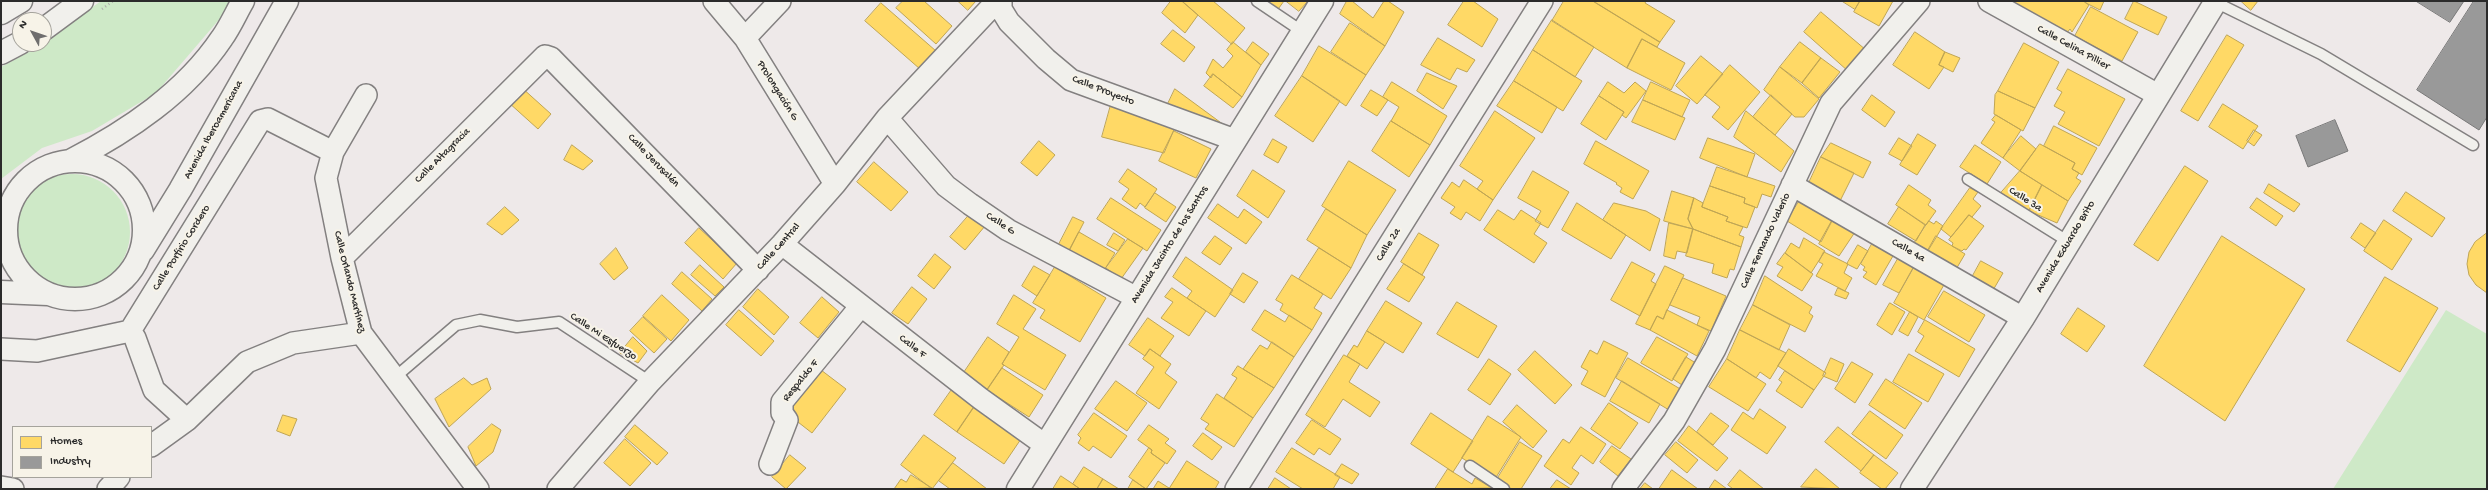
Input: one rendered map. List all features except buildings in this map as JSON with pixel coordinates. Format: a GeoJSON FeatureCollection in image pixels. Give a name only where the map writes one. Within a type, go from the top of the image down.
{"type":"FeatureCollection","features":[{"type":"Feature","properties":{"kind":"street"},"geometry":{"type":"LineString","coordinates":[[1,12],[21,1]]}},
{"type":"Feature","properties":{"kind":"street"},"geometry":{"type":"LineString","coordinates":[[52,23],[82,1]]}},
{"type":"Feature","properties":{"kind":"street"},"geometry":{"type":"LineString","coordinates":[[48,294],[28,282],[14,264],[6,243],[7,200],[28,179],[47,167],[70,161],[105,143],[162,104],[201,65],[218,44],[243,1]]}},
{"type":"Feature","properties":{"kind":"street","name":"Avenida Iberoamericana"},"geometry":{"type":"LineString","coordinates":[[138,258],[180,190],[287,1]]}},
{"type":"Feature","properties":{"kind":"street","name":"Prolongación G"},"geometry":{"type":"LineString","coordinates":[[714,1],[745,38],[835,184]]}},
{"type":"Feature","properties":{"kind":"street"},"geometry":{"type":"LineString","coordinates":[[745,38],[780,1]]}},
{"type":"Feature","properties":{"kind":"street","name":"Calle Central"},"geometry":{"type":"LineString","coordinates":[[558,489],[650,382],[782,244],[835,184],[887,118],[997,1]]}},
{"type":"Feature","properties":{"kind":"street","name":"Calle Proyecto"},"geometry":{"type":"LineString","coordinates":[[1001,1],[1002,11],[1009,22],[1046,59],[1071,80],[1235,140]]}},
{"type":"Feature","properties":{"kind":"street","name":"Avenida Jacinto de los Santos"},"geometry":{"type":"LineString","coordinates":[[1018,489],[1322,1]]}},
{"type":"Feature","properties":{"kind":"street","name":"Calle 2a"},"geometry":{"type":"LineString","coordinates":[[1236,489],[1542,1]]}},
{"type":"Feature","properties":{"kind":"street","name":"Calle Fernando Valerio"},"geometry":{"type":"LineString","coordinates":[[1623,489],[1674,421],[1715,349],[1830,103],[1919,1]]}},
{"type":"Feature","properties":{"kind":"street","name":"Calle Celina Pillier"},"geometry":{"type":"LineString","coordinates":[[1989,1],[2158,95]]}},
{"type":"Feature","properties":{"kind":"street","name":"Avenida Eduardo Brito"},"geometry":{"type":"LineString","coordinates":[[1912,489],[2023,318],[2216,1]]}},
{"type":"Feature","properties":{"kind":"street"},"geometry":{"type":"LineString","coordinates":[[1,53],[12,47]]}},
{"type":"Feature","properties":{"kind":"street","name":"Calle Altagracia"},"geometry":{"type":"LineString","coordinates":[[342,258],[545,56]]}},
{"type":"Feature","properties":{"kind":"street","name":"Calle Jerusalén"},"geometry":{"type":"LineString","coordinates":[[545,56],[550,58],[628,135],[758,270]]}},
{"type":"Feature","properties":{"kind":"street","name":"Calle Orlando Martínez"},"geometry":{"type":"LineString","coordinates":[[366,95],[332,152],[327,172],[327,191],[361,333],[393,379],[478,489]]}},
{"type":"Feature","properties":{"kind":"street","name":"Calle G"},"geometry":{"type":"LineString","coordinates":[[887,118],[946,186],[970,204],[1008,230],[1136,298]]}},
{"type":"Feature","properties":{"kind":"street","name":"Calle Porfirio Cordero"},"geometry":{"type":"LineString","coordinates":[[130,331],[260,121],[268,120],[332,152]]}},
{"type":"Feature","properties":{"kind":"street"},"geometry":{"type":"LineString","coordinates":[[1,292],[48,294],[76,299],[90,298],[110,290],[126,276],[138,258],[144,234],[141,211],[131,190],[115,173],[93,163],[70,161]]}},
{"type":"Feature","properties":{"kind":"street","name":"Calle 4a"},"geometry":{"type":"LineString","coordinates":[[1792,185],[2023,318]]}},
{"type":"Feature","properties":{"kind":"street","name":"Calle F"},"geometry":{"type":"LineString","coordinates":[[782,244],[860,307],[981,399],[1045,445]]}},
{"type":"Feature","properties":{"kind":"street","name":"Respaldo F"},"geometry":{"type":"LineString","coordinates":[[770,464],[787,420],[782,413],[782,402],[860,307]]}},
{"type":"Feature","properties":{"kind":"street"},"geometry":{"type":"LineString","coordinates":[[1,349],[37,351],[130,331],[135,338],[154,390],[188,420]]}},
{"type":"Feature","properties":{"kind":"street"},"geometry":{"type":"LineString","coordinates":[[152,445],[188,420],[247,362],[293,343],[361,333]]}},
{"type":"Feature","properties":{"kind":"street"},"geometry":{"type":"LineString","coordinates":[[108,489],[118,478]]}},
{"type":"Feature","properties":{"kind":"street"},"geometry":{"type":"LineString","coordinates":[[1,487],[13,489]]}},
{"type":"Feature","properties":{"kind":"lane"},"geometry":{"type":"LineString","coordinates":[[1257,1],[1303,32]]}},
{"type":"Feature","properties":{"kind":"lane"},"geometry":{"type":"LineString","coordinates":[[2216,1],[2321,54],[2472,145]]}},
{"type":"Feature","properties":{"kind":"lane","name":"Calle 3a"},"geometry":{"type":"LineString","coordinates":[[1968,179],[2069,242]]}},
{"type":"Feature","properties":{"kind":"lane","name":"Calle Mi Esfuerzo"},"geometry":{"type":"LineString","coordinates":[[393,379],[456,325],[480,320],[517,327],[559,322],[650,382]]}},
{"type":"Feature","properties":{"kind":"lane"},"geometry":{"type":"LineString","coordinates":[[1470,466],[1504,489]]}},
{"type":"Feature","properties":{"kind":"green space"},"geometry":{"type":"Polygon","coordinates":[[[101,1],[231,1],[223,15],[156,93],[92,131],[42,148],[1,179],[1,67],[29,52],[52,52],[52,36],[101,1]]]}},
{"type":"Feature","properties":{"kind":"green space"},"geometry":{"type":"Polygon","coordinates":[[[72,174],[94,178],[113,191],[126,210],[130,232],[126,254],[113,273],[94,286],[72,290],[50,286],[31,273],[18,254],[14,232],[18,210],[31,191],[50,178],[72,174]]]}},
{"type":"Feature","properties":{"kind":"green space"},"geometry":{"type":"Polygon","coordinates":[[[2446,310],[2487,334],[2487,489],[2333,489],[2446,310]]]}}]}
